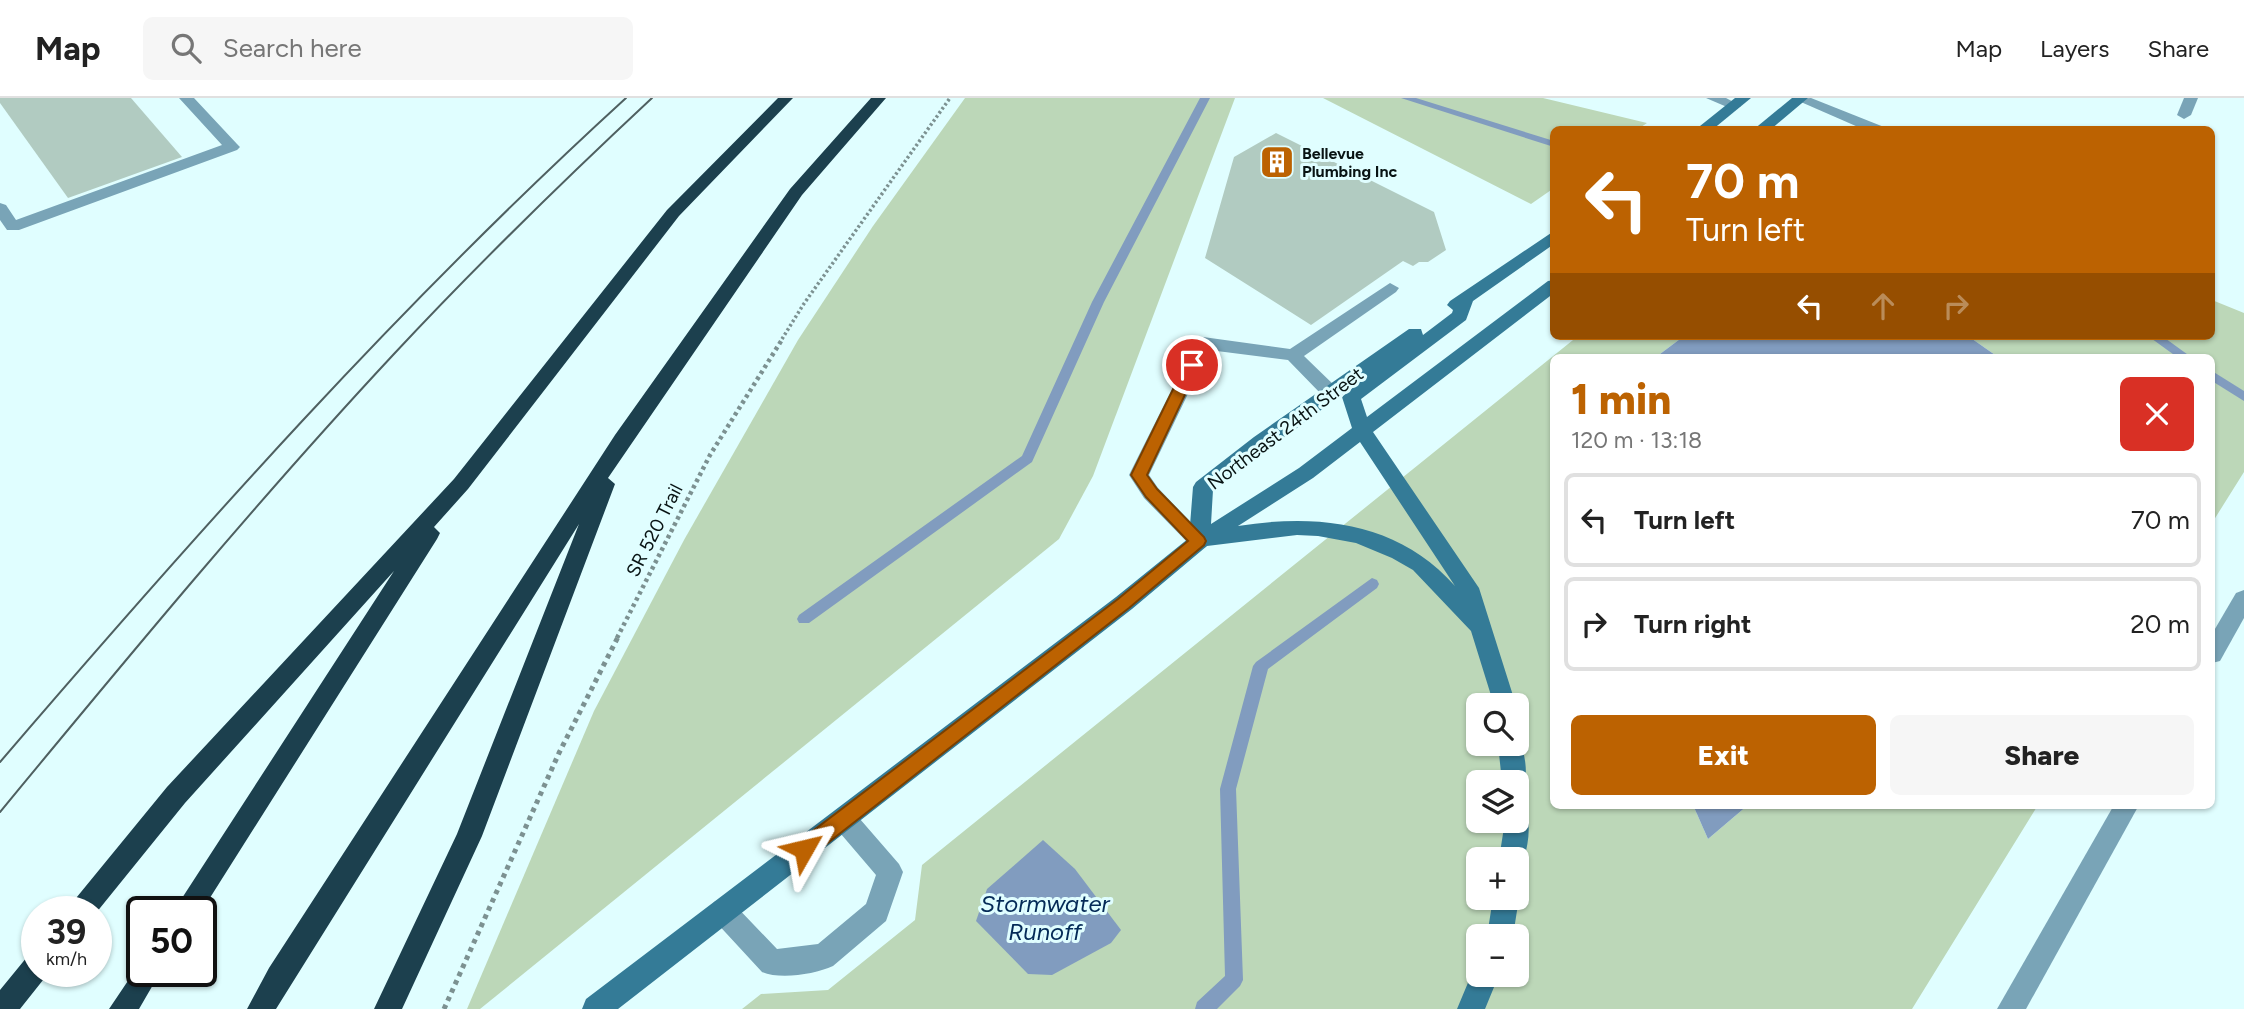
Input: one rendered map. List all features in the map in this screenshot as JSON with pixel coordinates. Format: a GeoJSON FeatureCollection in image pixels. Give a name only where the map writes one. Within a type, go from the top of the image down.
{"type":"FeatureCollection","features":[{"type":"Feature","properties":{"kind":"highway"},"geometry":{"type":"LineString","coordinates":[[94,896],[176,795],[461,484],[673,213],[786,98]]}},
{"type":"Feature","properties":{"kind":"highway"},"geometry":{"type":"LineString","coordinates":[[261,1009],[622,440],[796,192],[879,98]]}},
{"type":"Feature","properties":{"kind":"highway"},"geometry":{"type":"LineString","coordinates":[[388,1009],[470,836],[622,440]]}},
{"type":"Feature","properties":{"kind":"highway"},"geometry":{"type":"LineString","coordinates":[[196,896],[461,484]]}},
{"type":"Feature","properties":{"kind":"highway"},"geometry":{"type":"LineString","coordinates":[[2,1009],[21,986]]}},
{"type":"Feature","properties":{"kind":"highway"},"geometry":{"type":"LineString","coordinates":[[123,1009],[137,987]]}},
{"type":"Feature","properties":{"kind":"main road"},"geometry":{"type":"LineString","coordinates":[[1765,126],[1801,98]]}},
{"type":"Feature","properties":{"kind":"main road"},"geometry":{"type":"LineString","coordinates":[[1707,126],[1739,102]]}},
{"type":"Feature","properties":{"kind":"main road","name":"Northeast 24th Street"},"geometry":{"type":"LineString","coordinates":[[1199,541],[1203,487],[1330,392],[1550,239]]}},
{"type":"Feature","properties":{"kind":"main road"},"geometry":{"type":"LineString","coordinates":[[596,1009],[1124,603],[1199,541],[1297,479],[1550,288]]}},
{"type":"Feature","properties":{"kind":"main road"},"geometry":{"type":"LineString","coordinates":[[1465,299],[1460,316],[1351,397],[1362,430],[1468,588],[1501,693]]}},
{"type":"Feature","properties":{"kind":"main road"},"geometry":{"type":"LineString","coordinates":[[1199,541],[1270,528],[1311,526],[1360,535],[1424,566],[1481,631]]}},
{"type":"Feature","properties":{"kind":"main road"},"geometry":{"type":"LineString","coordinates":[[1471,1009],[1480,987]]}},
{"type":"Feature","properties":{"kind":"street"},"geometry":{"type":"LineString","coordinates":[[0,208],[13,228],[232,146],[186,98]]}},
{"type":"Feature","properties":{"kind":"street"},"geometry":{"type":"LineString","coordinates":[[1713,98],[1739,102]]}},
{"type":"Feature","properties":{"kind":"street"},"geometry":{"type":"LineString","coordinates":[[1801,98],[1869,126]]}},
{"type":"Feature","properties":{"kind":"street"},"geometry":{"type":"LineString","coordinates":[[2184,115],[2191,98]]}},
{"type":"Feature","properties":{"kind":"street"},"geometry":{"type":"LineString","coordinates":[[1293,355],[1390,288]]}},
{"type":"Feature","properties":{"kind":"street"},"geometry":{"type":"LineString","coordinates":[[1199,541],[1151,493],[1139,475],[1203,343],[1293,355],[1330,392]]}},
{"type":"Feature","properties":{"kind":"street"},"geometry":{"type":"LineString","coordinates":[[2215,649],[2241,610]]}},
{"type":"Feature","properties":{"kind":"street"},"geometry":{"type":"LineString","coordinates":[[2011,1009],[2125,809]]}},
{"type":"Feature","properties":{"kind":"street"},"geometry":{"type":"LineString","coordinates":[[723,911],[772,963],[824,957],[877,912],[890,872],[844,819]]}},
{"type":"Feature","properties":{"kind":"path","name":"SR 520 Trail"},"geometry":{"type":"LineString","coordinates":[[444,1009],[559,753],[710,455],[803,305],[950,98]]}},
{"type":"Feature","properties":{"kind":"green space"},"geometry":{"type":"Polygon","coordinates":[[[965,98],[1235,98],[1093,476],[1059,539],[480,1009],[467,1009],[594,711],[684,540],[798,340],[873,226],[965,98]]]}},
{"type":"Feature","properties":{"kind":"green space"},"geometry":{"type":"Polygon","coordinates":[[[1323,98],[1543,98],[1647,123],[1642,126],[1550,126],[1550,191],[1531,204],[1323,98]]]}},
{"type":"Feature","properties":{"kind":"green space"},"geometry":{"type":"Polygon","coordinates":[[[2215,301],[2244,313],[2244,472],[2215,518],[2215,354],[1994,354],[1974,340],[2215,340],[2215,301]]]}},
{"type":"Feature","properties":{"kind":"green space"},"geometry":{"type":"Polygon","coordinates":[[[1573,340],[1679,340],[1660,354],[1556,354],[1573,340]]]}},
{"type":"Feature","properties":{"kind":"green space"},"geometry":{"type":"Polygon","coordinates":[[[1550,359],[1550,809],[1695,809],[1708,839],[1743,809],[2036,809],[1912,1009],[742,1009],[761,994],[828,990],[915,920],[922,865],[1550,359]]]}},
{"type":"Feature","properties":{"kind":"water"},"geometry":{"type":"Polygon","coordinates":[[[1679,340],[1974,340],[1994,354],[1660,354],[1679,340]]]}},
{"type":"Feature","properties":{"kind":"water"},"geometry":{"type":"Polygon","coordinates":[[[1695,809],[1743,809],[1708,839],[1695,809]]]}},
{"type":"Feature","properties":{"kind":"water","name":"Stormwater Runoff"},"geometry":{"type":"Polygon","coordinates":[[[1043,840],[1075,869],[1121,930],[1111,943],[1052,975],[1028,974],[976,921],[987,889],[1043,840]]]}},
{"type":"Feature","properties":{"kind":"building"},"geometry":{"type":"Polygon","coordinates":[[[0,98],[131,98],[182,157],[68,198],[0,103],[0,98]]]}},
{"type":"Feature","properties":{"kind":"building"},"geometry":{"type":"Polygon","coordinates":[[[1276,133],[1434,212],[1446,250],[1428,262],[1419,262],[1413,266],[1403,261],[1311,325],[1205,258],[1234,157],[1276,133]]]}},
{"type":"Feature","properties":{"kind":"waterway"},"geometry":{"type":"LineString","coordinates":[[804,619],[1027,459],[1098,302],[1205,98]]}},
{"type":"Feature","properties":{"kind":"waterway"},"geometry":{"type":"LineString","coordinates":[[1406,98],[1550,143]]}},
{"type":"Feature","properties":{"kind":"waterway"},"geometry":{"type":"LineString","coordinates":[[2160,340],[2181,354]]}},
{"type":"Feature","properties":{"kind":"waterway"},"geometry":{"type":"LineString","coordinates":[[2215,377],[2244,397]]}},
{"type":"Feature","properties":{"kind":"waterway"},"geometry":{"type":"LineString","coordinates":[[1204,1009],[1234,980],[1228,789],[1261,666],[1372,584]]}},
{"type":"Feature","properties":{"kind":"tram line"},"geometry":{"type":"LineString","coordinates":[[0,762],[150,589],[303,420],[461,256],[626,98]]}},
{"type":"Feature","properties":{"kind":"tram line"},"geometry":{"type":"LineString","coordinates":[[0,812],[193,580],[342,410],[488,256],[652,98]]}},
{"type":"Feature","properties":{"kind":"place","name":"Bellevue Plumbing Inc"},"geometry":{"type":"Point","coordinates":[1277,162]}},
{"type":"Feature","properties":{"kind":"route"},"geometry":{"type":"LineString","coordinates":[[804,849],[1124,603],[1199,541],[1151,493],[1139,475],[1192,365]]}}]}
